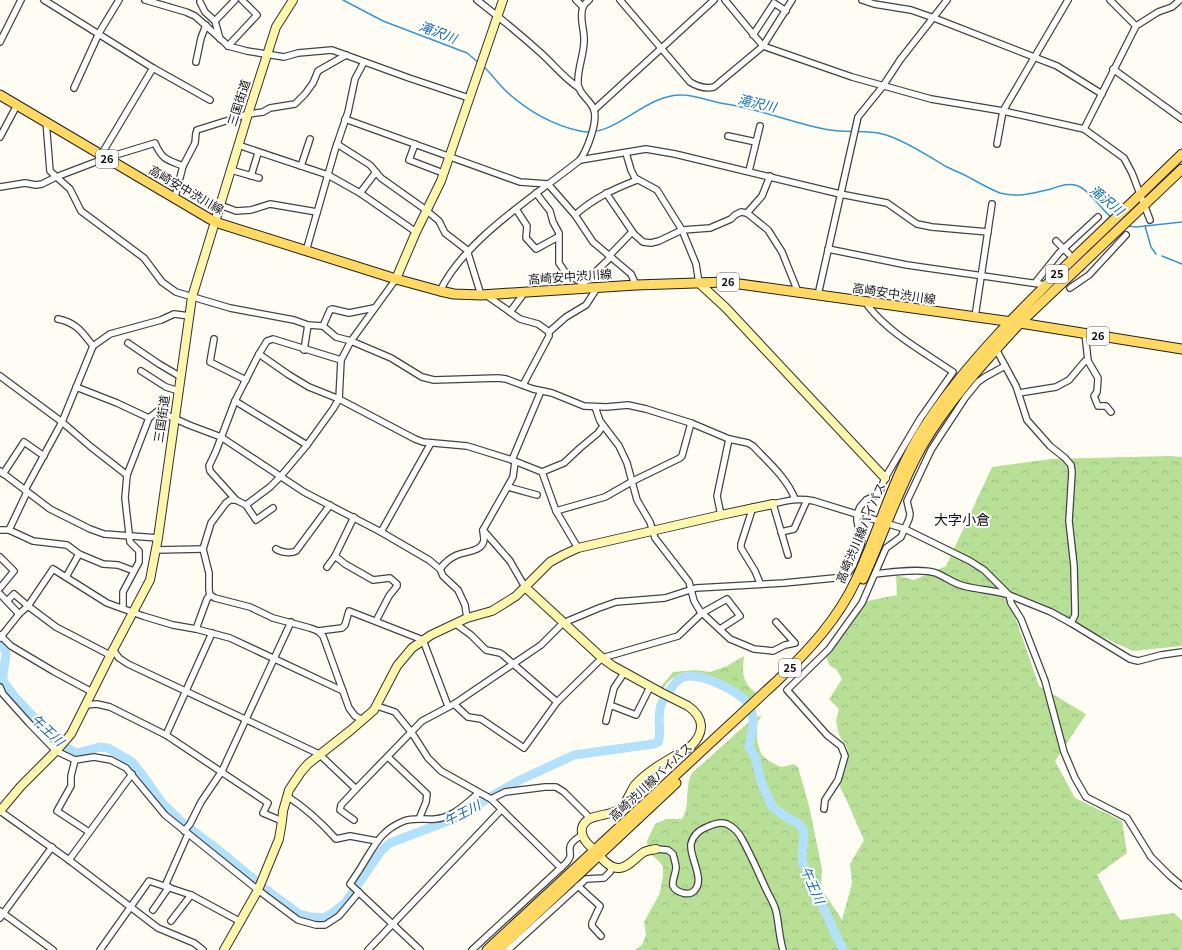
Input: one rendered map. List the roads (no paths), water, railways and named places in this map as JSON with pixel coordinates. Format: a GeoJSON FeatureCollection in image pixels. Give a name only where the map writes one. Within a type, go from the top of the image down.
{"type":"FeatureCollection","features":[{"type":"Feature","properties":{"kind":"main road","name":"高崎安中渋川線"},"geometry":{"type":"LineString","coordinates":[[0,95],[215,222],[396,279],[440,291],[459,294],[483,295],[585,286],[597,288],[725,282],[1020,323],[1182,349]]}},
{"type":"Feature","properties":{"kind":"main road","name":"高崎渋川線バイパス"},"geometry":{"type":"LineString","coordinates":[[883,522],[908,455],[925,425],[952,388],[991,341],[1046,285],[1182,154]]}},
{"type":"Feature","properties":{"kind":"main road","name":"高崎渋川線バイパス"},"geometry":{"type":"LineString","coordinates":[[498,950],[778,680],[818,639],[839,609],[856,580],[883,522],[923,445],[960,393],[996,349],[1020,323],[1182,169]]}},
{"type":"Feature","properties":{"kind":"main road","name":"高崎渋川線バイパス"},"geometry":{"type":"LineString","coordinates":[[487,950],[597,853]]}},
{"type":"Feature","properties":{"kind":"street"},"geometry":{"type":"LineString","coordinates":[[0,42],[22,0]]}},
{"type":"Feature","properties":{"kind":"street"},"geometry":{"type":"LineString","coordinates":[[44,0],[153,68],[210,100]]}},
{"type":"Feature","properties":{"kind":"street"},"geometry":{"type":"LineString","coordinates":[[74,88],[99,33],[119,0]]}},
{"type":"Feature","properties":{"kind":"street"},"geometry":{"type":"LineString","coordinates":[[145,0],[195,16],[228,46],[284,57],[298,53],[332,50],[469,98]]}},
{"type":"Feature","properties":{"kind":"street"},"geometry":{"type":"LineString","coordinates":[[215,21],[235,0]]}},
{"type":"Feature","properties":{"kind":"street"},"geometry":{"type":"LineString","coordinates":[[228,46],[257,15],[242,0]]}},
{"type":"Feature","properties":{"kind":"street","name":"三国街道"},"geometry":{"type":"LineString","coordinates":[[0,811],[21,786],[71,734],[150,580],[158,538],[192,297],[238,145],[276,27],[293,0]]}},
{"type":"Feature","properties":{"kind":"street"},"geometry":{"type":"LineString","coordinates":[[440,291],[446,280],[468,252],[503,219],[580,160],[586,151],[590,140],[594,118],[594,110],[579,88],[498,16],[477,0]]}},
{"type":"Feature","properties":{"kind":"street"},"geometry":{"type":"LineString","coordinates":[[246,505],[270,487],[281,476],[307,445],[339,399],[341,360],[351,341],[396,279],[450,157],[477,73],[503,0]]}},
{"type":"Feature","properties":{"kind":"street"},"geometry":{"type":"LineString","coordinates":[[576,0],[583,7]]}},
{"type":"Feature","properties":{"kind":"street"},"geometry":{"type":"LineString","coordinates":[[579,88],[578,77],[584,45],[582,19],[583,7],[589,0]]}},
{"type":"Feature","properties":{"kind":"street"},"geometry":{"type":"LineString","coordinates":[[620,0],[690,82],[698,87],[709,88],[714,87],[763,46],[792,0]]}},
{"type":"Feature","properties":{"kind":"street"},"geometry":{"type":"LineString","coordinates":[[594,110],[714,0]]}},
{"type":"Feature","properties":{"kind":"street"},"geometry":{"type":"LineString","coordinates":[[725,0],[763,46],[852,77],[931,99],[1003,111],[1084,129],[1124,158],[1132,173],[1150,220]]}},
{"type":"Feature","properties":{"kind":"street"},"geometry":{"type":"LineString","coordinates":[[862,0],[874,4],[911,10],[1057,66],[1102,94]]}},
{"type":"Feature","properties":{"kind":"street"},"geometry":{"type":"LineString","coordinates":[[818,295],[858,117],[947,0]]}},
{"type":"Feature","properties":{"kind":"street"},"geometry":{"type":"LineString","coordinates":[[997,144],[1003,111],[1068,0]]}},
{"type":"Feature","properties":{"kind":"street"},"geometry":{"type":"LineString","coordinates":[[1110,0],[1136,26]]}},
{"type":"Feature","properties":{"kind":"street"},"geometry":{"type":"LineString","coordinates":[[1084,129],[1136,26],[1158,12],[1172,7],[1180,0]]}},
{"type":"Feature","properties":{"kind":"street"},"geometry":{"type":"LineString","coordinates":[[201,1],[205,12],[215,21],[220,39]]}},
{"type":"Feature","properties":{"kind":"street"},"geometry":{"type":"LineString","coordinates":[[753,35],[774,3],[786,11]]}},
{"type":"Feature","properties":{"kind":"street"},"geometry":{"type":"LineString","coordinates":[[196,62],[201,38],[206,26]]}},
{"type":"Feature","properties":{"kind":"street"},"geometry":{"type":"LineString","coordinates":[[175,197],[183,166],[195,143],[196,132],[248,114],[263,112],[270,108],[295,104],[306,94],[318,71],[346,55]]}},
{"type":"Feature","properties":{"kind":"street"},"geometry":{"type":"LineString","coordinates":[[306,251],[345,119],[355,79],[364,62]]}},
{"type":"Feature","properties":{"kind":"street"},"geometry":{"type":"LineString","coordinates":[[103,156],[153,68]]}},
{"type":"Feature","properties":{"kind":"street"},"geometry":{"type":"LineString","coordinates":[[1113,70],[1182,119]]}},
{"type":"Feature","properties":{"kind":"street"},"geometry":{"type":"LineString","coordinates":[[0,137],[17,105]]}},
{"type":"Feature","properties":{"kind":"street"},"geometry":{"type":"LineString","coordinates":[[345,119],[520,182],[548,184],[575,215],[593,242],[631,274],[636,285]]}},
{"type":"Feature","properties":{"kind":"street"},"geometry":{"type":"LineString","coordinates":[[46,121],[50,170],[70,189],[81,211],[144,258],[168,288],[176,292],[230,308],[294,320],[308,325],[322,326],[336,337],[351,341],[391,358],[422,377],[434,380],[506,378],[541,391],[552,393],[584,406],[606,407],[628,405],[691,423],[753,446],[782,478],[792,491],[795,499]]}},
{"type":"Feature","properties":{"kind":"street"},"geometry":{"type":"LineString","coordinates":[[749,171],[760,126]]}},
{"type":"Feature","properties":{"kind":"street"},"geometry":{"type":"LineString","coordinates":[[728,136],[756,142]]}},
{"type":"Feature","properties":{"kind":"street"},"geometry":{"type":"LineString","coordinates":[[301,166],[310,140]]}},
{"type":"Feature","properties":{"kind":"street"},"geometry":{"type":"LineString","coordinates":[[0,187],[25,183],[36,185],[42,184],[103,156],[155,143],[160,154],[168,160],[183,166]]}},
{"type":"Feature","properties":{"kind":"street"},"geometry":{"type":"LineString","coordinates":[[337,144],[370,165],[381,178],[426,210],[439,222],[445,233],[468,252],[483,295],[520,319],[538,324],[549,332]]}},
{"type":"Feature","properties":{"kind":"street"},"geometry":{"type":"LineString","coordinates":[[415,144],[409,160],[443,173]]}},
{"type":"Feature","properties":{"kind":"street"},"geometry":{"type":"LineString","coordinates":[[238,145],[328,175],[360,193],[416,232]]}},
{"type":"Feature","properties":{"kind":"street"},"geometry":{"type":"LineString","coordinates":[[580,160],[646,149],[675,154],[840,194],[887,203],[917,224],[932,227],[988,232]]}},
{"type":"Feature","properties":{"kind":"street"},"geometry":{"type":"LineString","coordinates":[[251,176],[258,152]]}},
{"type":"Feature","properties":{"kind":"street"},"geometry":{"type":"LineString","coordinates":[[626,153],[635,178],[657,190],[682,230],[696,264],[699,283],[726,308],[885,478]]}},
{"type":"Feature","properties":{"kind":"street"},"geometry":{"type":"LineString","coordinates":[[231,170],[259,178]]}},
{"type":"Feature","properties":{"kind":"street"},"geometry":{"type":"LineString","coordinates":[[360,193],[376,172]]}},
{"type":"Feature","properties":{"kind":"street"},"geometry":{"type":"LineString","coordinates":[[747,213],[762,196],[770,176]]}},
{"type":"Feature","properties":{"kind":"street"},"geometry":{"type":"LineString","coordinates":[[575,215],[587,204],[606,193],[637,180]]}},
{"type":"Feature","properties":{"kind":"street"},"geometry":{"type":"LineString","coordinates":[[536,193],[550,211],[553,222],[559,232],[559,263],[565,272],[585,286],[632,232]]}},
{"type":"Feature","properties":{"kind":"street"},"geometry":{"type":"LineString","coordinates":[[606,193],[632,232],[643,242],[651,243],[659,241],[682,230],[710,228],[731,219],[741,212],[747,213],[768,230],[782,252],[798,292]]}},
{"type":"Feature","properties":{"kind":"street"},"geometry":{"type":"LineString","coordinates":[[220,204],[236,211],[251,210],[270,204],[317,212]]}},
{"type":"Feature","properties":{"kind":"street"},"geometry":{"type":"LineString","coordinates":[[975,317],[992,204]]}},
{"type":"Feature","properties":{"kind":"street"},"geometry":{"type":"LineString","coordinates":[[516,209],[527,226],[526,238],[536,249],[558,237]]}},
{"type":"Feature","properties":{"kind":"street"},"geometry":{"type":"LineString","coordinates":[[1035,283],[1064,249],[1098,217]]}},
{"type":"Feature","properties":{"kind":"street"},"geometry":{"type":"LineString","coordinates":[[1070,288],[1126,235]]}},
{"type":"Feature","properties":{"kind":"street"},"geometry":{"type":"LineString","coordinates":[[1056,241],[1068,254]]}},
{"type":"Feature","properties":{"kind":"street"},"geometry":{"type":"LineString","coordinates":[[828,249],[907,265],[1046,285]]}},
{"type":"Feature","properties":{"kind":"street"},"geometry":{"type":"LineString","coordinates":[[523,385],[549,336],[549,332],[566,318],[586,305],[597,288]]}},
{"type":"Feature","properties":{"kind":"street"},"geometry":{"type":"LineString","coordinates":[[510,312],[522,296],[522,292]]}},
{"type":"Feature","properties":{"kind":"street"},"geometry":{"type":"LineString","coordinates":[[354,820],[340,810],[341,805],[422,721],[451,705],[541,645],[563,622],[616,602],[665,598],[692,589],[845,578],[853,566],[862,538],[859,530],[857,514],[862,503],[877,495],[880,491],[885,478],[920,419],[953,372],[900,337],[876,316],[868,306],[868,303]]}},
{"type":"Feature","properties":{"kind":"street"},"geometry":{"type":"LineString","coordinates":[[322,326],[330,310],[332,309],[349,313],[374,308]]}},
{"type":"Feature","properties":{"kind":"street"},"geometry":{"type":"LineString","coordinates":[[9,530],[26,491],[62,422],[93,346],[110,334],[161,320],[174,314],[190,316]]}},
{"type":"Feature","properties":{"kind":"street"},"geometry":{"type":"LineString","coordinates":[[58,319],[68,321],[81,330],[93,346]]}},
{"type":"Feature","properties":{"kind":"street"},"geometry":{"type":"LineString","coordinates":[[304,350],[308,325]]}},
{"type":"Feature","properties":{"kind":"street"},"geometry":{"type":"LineString","coordinates":[[1085,333],[1088,360],[1098,378],[1097,392],[1094,396],[1098,406],[1106,406],[1111,412]]}},
{"type":"Feature","properties":{"kind":"street"},"geometry":{"type":"LineString","coordinates":[[214,339],[210,362],[246,380]]}},
{"type":"Feature","properties":{"kind":"street"},"geometry":{"type":"LineString","coordinates":[[273,508],[256,520],[246,505],[236,500],[209,469],[235,401],[267,341],[273,339],[304,350],[341,360]]}},
{"type":"Feature","properties":{"kind":"street"},"geometry":{"type":"LineString","coordinates":[[128,343],[181,377]]}},
{"type":"Feature","properties":{"kind":"street"},"geometry":{"type":"LineString","coordinates":[[996,349],[1019,393],[1027,420],[1050,446],[1071,465],[1072,472],[1069,521],[1074,566],[1075,610],[1075,615],[1071,623]]}},
{"type":"Feature","properties":{"kind":"street"},"geometry":{"type":"LineString","coordinates":[[259,354],[289,376],[309,387],[339,399],[415,439],[431,443],[467,446],[514,461],[542,472],[564,463],[598,434],[603,426]]}},
{"type":"Feature","properties":{"kind":"street"},"geometry":{"type":"LineString","coordinates":[[1019,393],[1056,387],[1069,380],[1085,361],[1088,360]]}},
{"type":"Feature","properties":{"kind":"street"},"geometry":{"type":"LineString","coordinates":[[824,808],[825,800],[838,780],[845,756],[841,746],[827,735],[787,690],[821,658],[838,638],[862,603],[886,548],[901,537],[905,529],[910,514],[907,501],[931,450],[972,389],[985,377],[1005,366]]}},
{"type":"Feature","properties":{"kind":"street"},"geometry":{"type":"LineString","coordinates":[[141,371],[166,386],[179,391]]}},
{"type":"Feature","properties":{"kind":"street"},"geometry":{"type":"LineString","coordinates":[[0,376],[62,422],[93,449],[127,475]]}},
{"type":"Feature","properties":{"kind":"street"},"geometry":{"type":"LineString","coordinates":[[76,387],[117,403],[149,418]]}},
{"type":"Feature","properties":{"kind":"street"},"geometry":{"type":"LineString","coordinates":[[440,569],[446,561],[456,555],[480,547],[484,539],[483,530],[514,477],[514,461],[541,391]]}},
{"type":"Feature","properties":{"kind":"street"},"geometry":{"type":"LineString","coordinates":[[235,401],[307,445]]}},
{"type":"Feature","properties":{"kind":"street"},"geometry":{"type":"LineString","coordinates":[[595,407],[603,426],[619,446],[627,463],[637,500],[654,530],[655,538],[689,582],[694,601],[702,613],[730,639],[754,649],[773,651],[785,645],[795,643],[776,622]]}},
{"type":"Feature","properties":{"kind":"street"},"geometry":{"type":"LineString","coordinates":[[123,608],[123,592],[140,562],[139,551],[130,542],[125,498],[127,475],[149,418],[158,411],[221,437],[304,492],[354,517],[428,560],[440,569],[443,576],[458,590],[465,605],[467,618]]}},
{"type":"Feature","properties":{"kind":"street"},"geometry":{"type":"LineString","coordinates":[[556,511],[605,497],[633,481],[680,458],[682,456],[691,423]]}},
{"type":"Feature","properties":{"kind":"street"},"geometry":{"type":"LineString","coordinates":[[721,515],[717,496],[729,438]]}},
{"type":"Feature","properties":{"kind":"street"},"geometry":{"type":"LineString","coordinates":[[44,456],[24,442],[2,472],[50,509],[90,529],[104,534],[158,538]]}},
{"type":"Feature","properties":{"kind":"street"},"geometry":{"type":"LineString","coordinates":[[380,532],[431,443]]}},
{"type":"Feature","properties":{"kind":"street"},"geometry":{"type":"LineString","coordinates":[[542,472],[556,511],[578,548]]}},
{"type":"Feature","properties":{"kind":"street"},"geometry":{"type":"LineString","coordinates":[[508,487],[537,496]]}},
{"type":"Feature","properties":{"kind":"street"},"geometry":{"type":"LineString","coordinates":[[224,950],[241,922],[259,887],[279,839],[287,796],[301,772],[319,754],[351,730],[377,706],[397,666],[412,648],[423,640],[467,618],[492,611],[516,596],[556,558],[578,548],[795,499],[807,500],[905,529],[970,561],[984,570],[1009,595],[1011,603],[1022,619],[1045,680],[1064,752],[1075,778],[1086,797],[1127,818],[1151,857],[1182,886]]}},
{"type":"Feature","properties":{"kind":"street"},"geometry":{"type":"LineString","coordinates":[[236,500],[230,500],[226,503],[211,523],[203,549],[209,573],[208,590],[210,594],[215,598],[250,607],[273,618],[318,631],[324,636],[351,713],[363,720]]}},
{"type":"Feature","properties":{"kind":"street"},"geometry":{"type":"LineString","coordinates":[[781,532],[794,529],[807,500]]}},
{"type":"Feature","properties":{"kind":"street"},"geometry":{"type":"LineString","coordinates":[[774,504],[788,555]]}},
{"type":"Feature","properties":{"kind":"street"},"geometry":{"type":"LineString","coordinates":[[276,548],[279,551],[296,551],[330,505]]}},
{"type":"Feature","properties":{"kind":"street"},"geometry":{"type":"LineString","coordinates":[[753,508],[741,548],[755,571],[760,584]]}},
{"type":"Feature","properties":{"kind":"street"},"geometry":{"type":"LineString","coordinates":[[327,567],[335,556],[354,517]]}},
{"type":"Feature","properties":{"kind":"street"},"geometry":{"type":"LineString","coordinates":[[1,530],[9,530],[33,542],[67,545],[79,554],[103,564],[118,565],[134,571]]}},
{"type":"Feature","properties":{"kind":"street"},"geometry":{"type":"LineString","coordinates":[[483,530],[510,561],[525,587],[602,658],[624,673],[693,710],[699,717],[702,726],[696,741],[645,776],[635,786],[624,806],[608,815],[590,818],[583,824],[582,835],[597,853],[612,867],[622,868],[646,851],[656,849],[668,850],[673,854],[676,864],[676,870],[672,880],[673,887],[682,893],[690,893],[698,887],[699,881],[691,845],[694,837],[699,830],[717,823],[726,824],[733,828],[744,844],[775,909],[783,950]]}},
{"type":"Feature","properties":{"kind":"street"},"geometry":{"type":"LineString","coordinates":[[156,550],[203,549]]}},
{"type":"Feature","properties":{"kind":"street"},"geometry":{"type":"LineString","coordinates":[[66,577],[79,554]]}},
{"type":"Feature","properties":{"kind":"street"},"geometry":{"type":"LineString","coordinates":[[335,556],[345,564],[373,580],[390,578],[397,584],[376,622]]}},
{"type":"Feature","properties":{"kind":"street"},"geometry":{"type":"LineString","coordinates":[[0,557],[14,570],[0,588]]}},
{"type":"Feature","properties":{"kind":"street"},"geometry":{"type":"LineString","coordinates":[[92,692],[11,646],[1,636],[19,614],[28,606],[53,569],[107,603],[173,625],[196,629],[230,638],[343,691]]}},
{"type":"Feature","properties":{"kind":"street"},"geometry":{"type":"LineString","coordinates":[[875,574],[894,572],[934,573],[948,578],[962,586],[997,591],[1051,612],[1130,659],[1138,661],[1161,655],[1182,652]]}},
{"type":"Feature","properties":{"kind":"street"},"geometry":{"type":"LineString","coordinates":[[0,594],[19,614]]}},
{"type":"Feature","properties":{"kind":"street"},"geometry":{"type":"LineString","coordinates":[[7,601],[14,594],[56,626],[112,652],[128,664],[319,754],[356,789]]}},
{"type":"Feature","properties":{"kind":"street"},"geometry":{"type":"LineString","coordinates":[[196,629],[210,594]]}},
{"type":"Feature","properties":{"kind":"street"},"geometry":{"type":"LineString","coordinates":[[318,631],[342,628],[345,625],[349,612],[423,640],[451,705],[468,717],[481,719],[524,748],[556,702],[602,658],[678,636],[702,613],[727,599],[740,616],[720,629]]}},
{"type":"Feature","properties":{"kind":"street"},"geometry":{"type":"LineString","coordinates":[[153,910],[167,887],[186,832],[201,802],[222,771],[273,658],[291,622]]}},
{"type":"Feature","properties":{"kind":"street"},"geometry":{"type":"LineString","coordinates":[[456,624],[471,635],[481,647],[489,652],[500,653],[556,702]]}},
{"type":"Feature","properties":{"kind":"street"},"geometry":{"type":"LineString","coordinates":[[166,735],[212,633]]}},
{"type":"Feature","properties":{"kind":"street"},"geometry":{"type":"LineString","coordinates":[[606,721],[614,688],[624,673]]}},
{"type":"Feature","properties":{"kind":"street"},"geometry":{"type":"LineString","coordinates":[[0,687],[3,694],[29,723],[57,750],[75,760],[94,757],[111,760],[126,768],[165,815],[259,887],[292,917],[306,923],[325,925],[339,916],[358,891]]}},
{"type":"Feature","properties":{"kind":"street"},"geometry":{"type":"LineString","coordinates":[[610,705],[636,715],[650,687]]}},
{"type":"Feature","properties":{"kind":"street"},"geometry":{"type":"LineString","coordinates":[[85,706],[97,704],[110,707],[166,735],[268,803],[263,813],[282,821]]}},
{"type":"Feature","properties":{"kind":"street"},"geometry":{"type":"LineString","coordinates":[[377,706],[395,712],[412,733],[428,758],[441,771],[490,799],[561,868]]}},
{"type":"Feature","properties":{"kind":"street"},"geometry":{"type":"LineString","coordinates":[[388,757],[427,794],[426,802],[419,819]]}},
{"type":"Feature","properties":{"kind":"street"},"geometry":{"type":"LineString","coordinates":[[75,760],[71,776],[71,786],[57,810],[89,832]]}},
{"type":"Feature","properties":{"kind":"street"},"geometry":{"type":"LineString","coordinates":[[69,860],[132,774]]}},
{"type":"Feature","properties":{"kind":"street"},"geometry":{"type":"LineString","coordinates":[[490,799],[505,792],[556,787],[564,792],[590,818]]}},
{"type":"Feature","properties":{"kind":"street"},"geometry":{"type":"LineString","coordinates":[[420,950],[350,884],[377,840],[390,829],[404,821],[434,819],[446,816],[462,808],[479,793]]}},
{"type":"Feature","properties":{"kind":"street"},"geometry":{"type":"LineString","coordinates":[[287,796],[304,806],[320,820],[336,839],[350,836],[377,840]]}},
{"type":"Feature","properties":{"kind":"street"},"geometry":{"type":"LineString","coordinates":[[368,950],[501,810]]}},
{"type":"Feature","properties":{"kind":"street"},"geometry":{"type":"LineString","coordinates":[[0,811],[52,847],[158,928],[194,944],[203,950]]}},
{"type":"Feature","properties":{"kind":"street"},"geometry":{"type":"LineString","coordinates":[[472,950],[561,868],[570,858],[570,846],[574,840],[582,835]]}},
{"type":"Feature","properties":{"kind":"street"},"geometry":{"type":"LineString","coordinates":[[52,847],[1,914],[53,950]]}},
{"type":"Feature","properties":{"kind":"street"},"geometry":{"type":"LineString","coordinates":[[508,950],[578,886],[589,878],[604,878],[610,872],[612,867]]}},
{"type":"Feature","properties":{"kind":"street"},"geometry":{"type":"LineString","coordinates":[[100,950],[149,881],[191,895],[241,922]]}},
{"type":"Feature","properties":{"kind":"street"},"geometry":{"type":"LineString","coordinates":[[578,886],[600,906],[592,926],[601,936]]}},
{"type":"Feature","properties":{"kind":"street"},"geometry":{"type":"LineString","coordinates":[[171,922],[191,895]]}},
{"type":"Feature","properties":{"kind":"waterway","name":"滝沢川"},"geometry":{"type":"LineString","coordinates":[[343,0],[383,21],[467,53],[479,63]]}},
{"type":"Feature","properties":{"kind":"waterway","name":"滝沢川"},"geometry":{"type":"LineString","coordinates":[[483,66],[504,89],[523,105],[550,121],[580,131],[593,132],[605,129],[655,101],[682,95],[693,96],[752,109],[830,130],[882,134],[904,142],[947,167],[1000,193],[1013,195],[1026,194],[1063,185],[1075,185],[1089,194],[1111,217]]}},
{"type":"Feature","properties":{"kind":"waterway","name":"滝沢川"},"geometry":{"type":"LineString","coordinates":[[1128,226],[1136,227],[1182,222]]}},
{"type":"Feature","properties":{"kind":"waterway"},"geometry":{"type":"LineString","coordinates":[[1145,226],[1151,247],[1156,254]]}},
{"type":"Feature","properties":{"kind":"waterway"},"geometry":{"type":"LineString","coordinates":[[1162,256],[1182,264]]}},
{"type":"Feature","properties":{"kind":"waterway","name":"午王川"},"geometry":{"type":"LineString","coordinates":[[0,642],[3,644],[6,654],[3,681],[14,696],[59,744],[77,753],[100,747],[108,748],[132,762],[163,804],[183,823],[269,892],[299,914],[323,918],[331,914],[345,903],[381,851],[390,843],[461,816],[520,780],[574,755],[653,744],[658,742],[661,705],[680,678],[690,676],[716,682],[740,696],[749,706],[752,713],[753,722],[749,747],[756,758],[763,787],[772,806],[786,817],[799,824],[804,831],[802,861],[843,950]]}},
{"type":"Feature","properties":{"kind":"tunnel"},"geometry":{"type":"LineString","coordinates":[[1071,257],[1085,271]]}},
{"type":"Feature","properties":{"kind":"district","name":"大字小倉"},"geometry":{"type":"Point","coordinates":[962,520]}}]}
